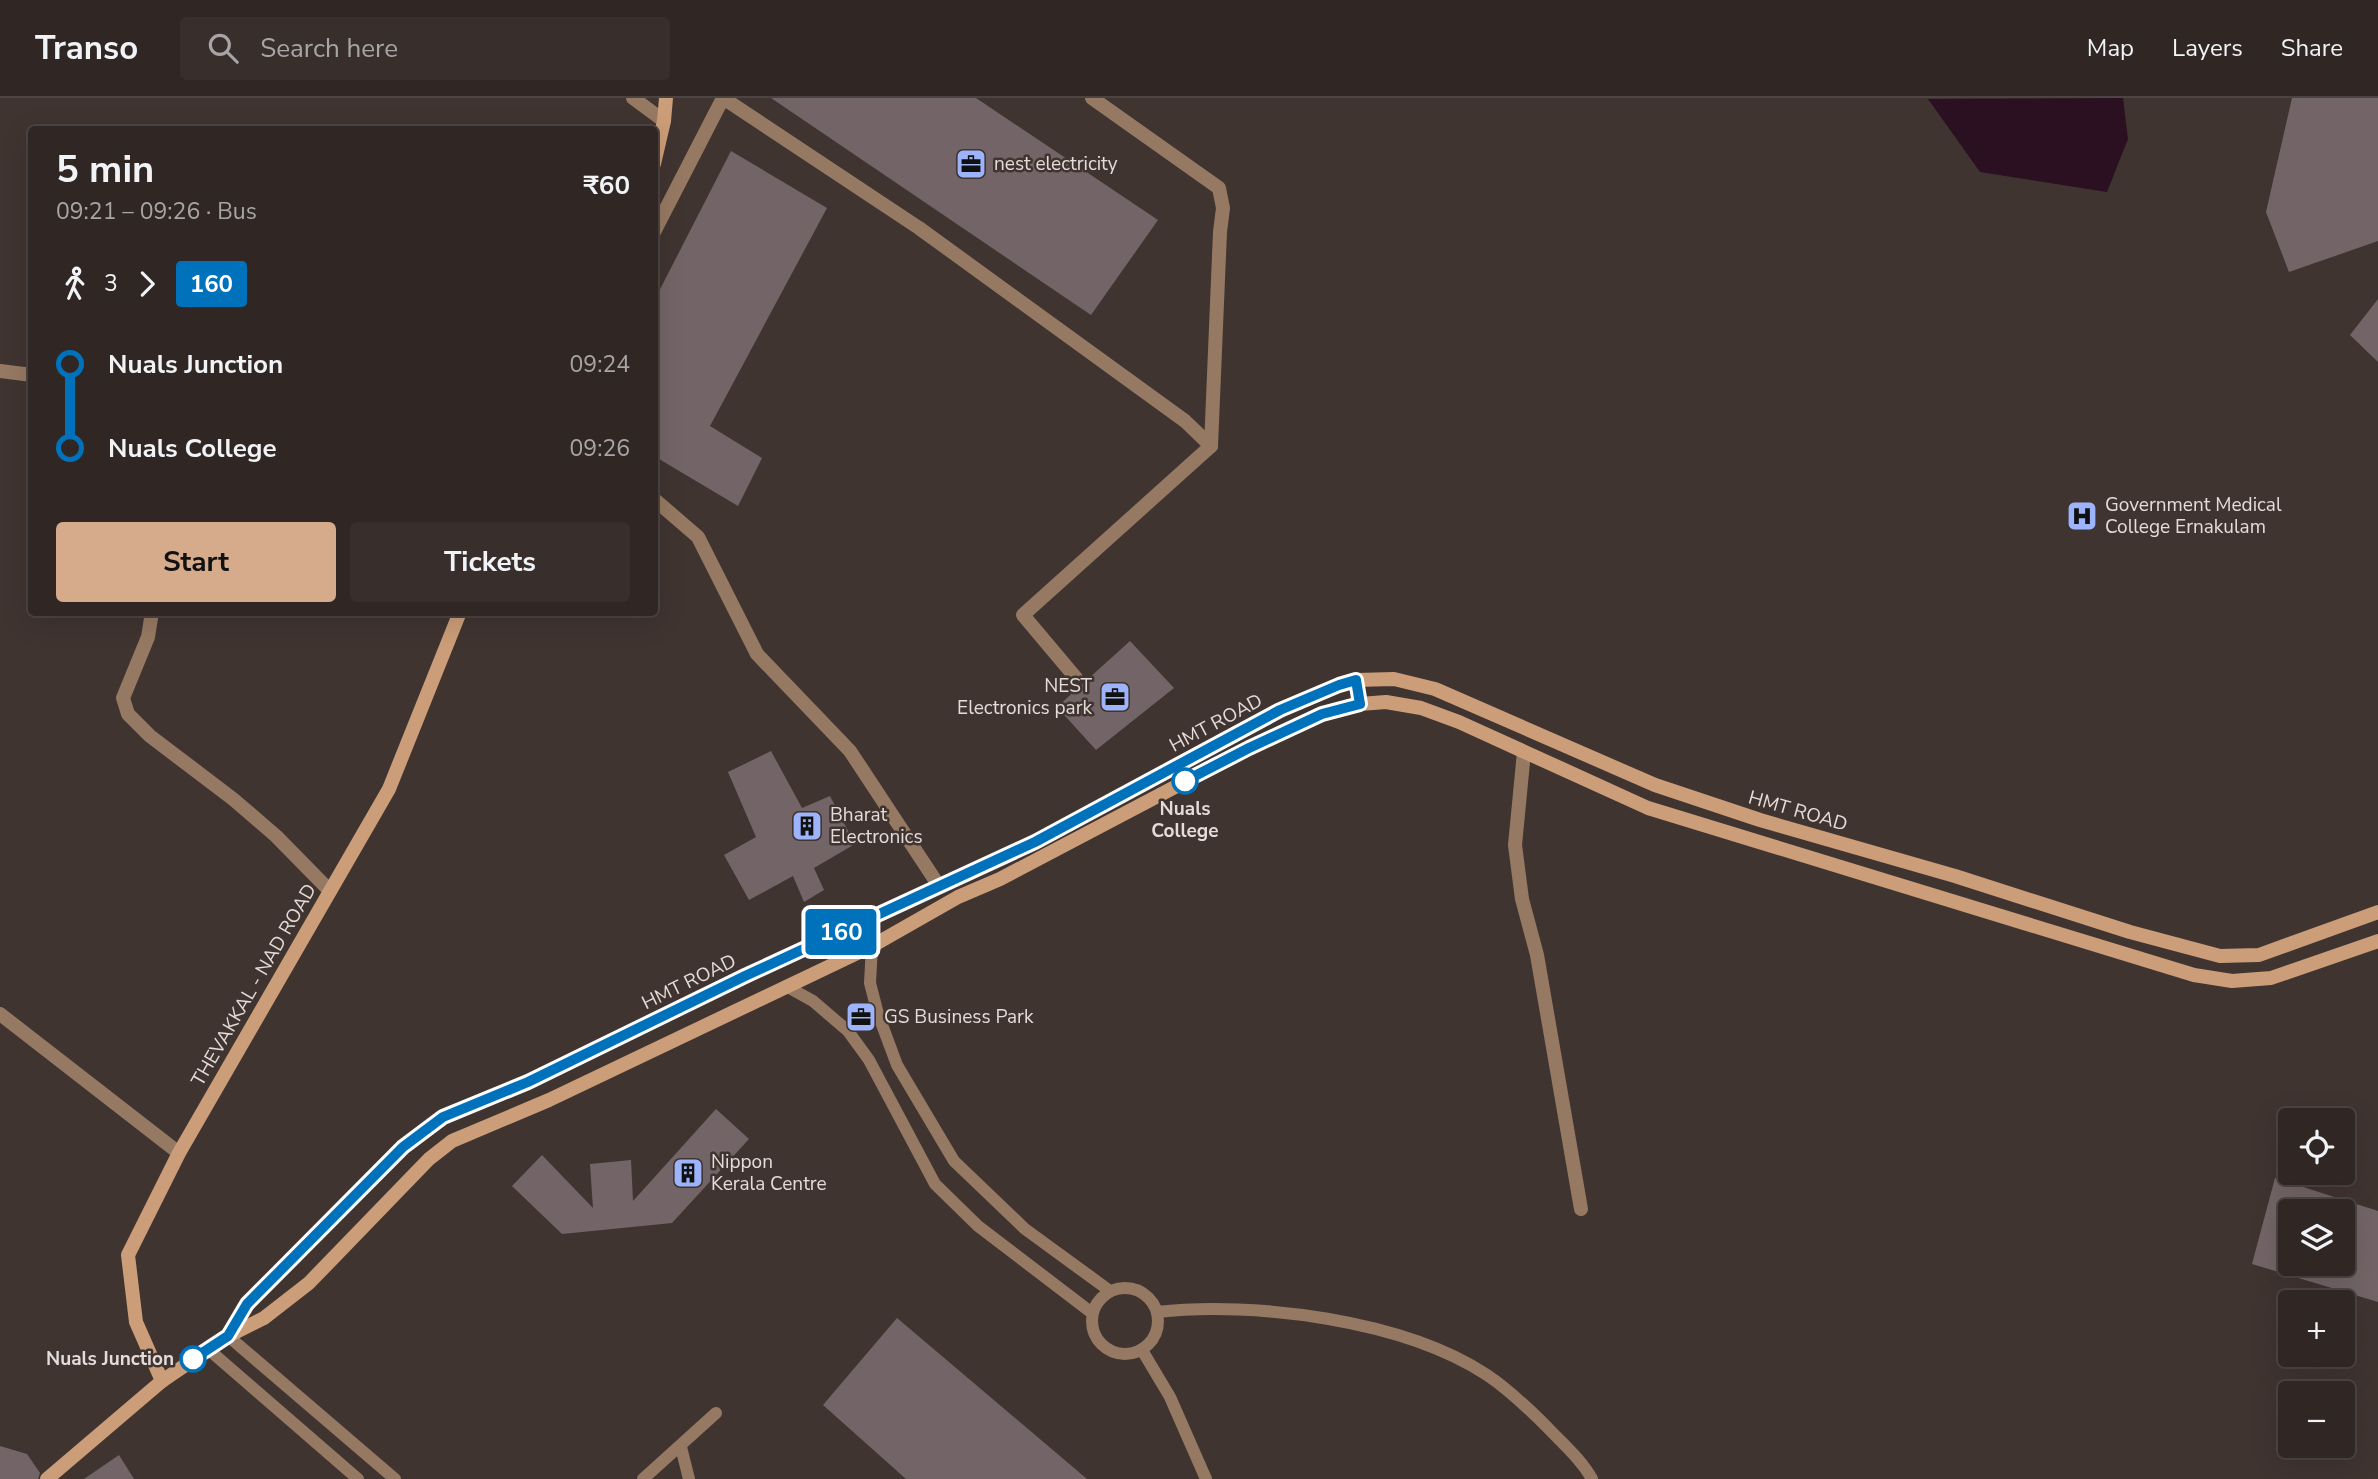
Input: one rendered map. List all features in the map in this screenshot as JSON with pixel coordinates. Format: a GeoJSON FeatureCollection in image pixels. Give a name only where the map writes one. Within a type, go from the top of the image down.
{"type":"FeatureCollection","features":[{"type":"Feature","properties":{"kind":"main road"},"geometry":{"type":"LineString","coordinates":[[658,147],[666,98]]}},
{"type":"Feature","properties":{"kind":"main road","name":"THEVAKKAL - NAD ROAD"},"geometry":{"type":"LineString","coordinates":[[162,1381],[136,1322],[128,1255],[179,1153],[389,789],[458,616]]}},
{"type":"Feature","properties":{"kind":"main road"},"geometry":{"type":"LineString","coordinates":[[1356,680],[1360,704]]}},
{"type":"Feature","properties":{"kind":"main road","name":"HMT ROAD"},"geometry":{"type":"LineString","coordinates":[[228,1336],[247,1304],[403,1147],[443,1117],[528,1082],[745,976],[1035,842],[1280,710],[1356,680],[1394,680],[1435,689],[1655,785],[1760,820],[2220,956],[2259,955],[2378,912]]}},
{"type":"Feature","properties":{"kind":"main road","name":"HMT ROAD"},"geometry":{"type":"LineString","coordinates":[[47,1479],[162,1381],[228,1336],[264,1318],[309,1283],[429,1159],[452,1141],[549,1100],[872,946],[958,897],[1000,879],[1249,748],[1322,714],[1360,704],[1386,702],[1420,708],[1459,722],[1648,808],[2194,975],[2232,981],[2271,978],[2378,941]]}},
{"type":"Feature","properties":{"kind":"street"},"geometry":{"type":"LineString","coordinates":[[632,98],[664,121]]}},
{"type":"Feature","properties":{"kind":"street"},"geometry":{"type":"LineString","coordinates":[[658,224],[723,98],[919,228],[1185,421],[1211,446]]}},
{"type":"Feature","properties":{"kind":"street"},"geometry":{"type":"LineString","coordinates":[[1076,678],[1023,615],[1211,446],[1223,208],[1219,188],[1092,98]]}},
{"type":"Feature","properties":{"kind":"street"},"geometry":{"type":"LineString","coordinates":[[0,371],[28,374]]}},
{"type":"Feature","properties":{"kind":"street"},"geometry":{"type":"LineString","coordinates":[[658,502],[698,537],[757,654],[850,751],[939,886]]}},
{"type":"Feature","properties":{"kind":"street"},"geometry":{"type":"LineString","coordinates":[[151,616],[148,637],[122,698],[128,714],[178,759],[233,799],[276,836],[330,891]]}},
{"type":"Feature","properties":{"kind":"street"},"geometry":{"type":"LineString","coordinates":[[1524,752],[1515,845],[1520,886],[1537,955],[1581,1209]]}},
{"type":"Feature","properties":{"kind":"street"},"geometry":{"type":"LineString","coordinates":[[0,1014],[179,1153]]}},
{"type":"Feature","properties":{"kind":"lane"},"geometry":{"type":"LineString","coordinates":[[872,946],[870,983],[897,1065],[954,1161],[1025,1229],[1110,1291]]}},
{"type":"Feature","properties":{"kind":"lane"},"geometry":{"type":"LineString","coordinates":[[786,986],[813,1000],[848,1031],[869,1060],[935,1184],[978,1226],[1092,1313]]}},
{"type":"Feature","properties":{"kind":"lane"},"geometry":{"type":"LineString","coordinates":[[1124,1287],[1135,1289],[1153,1302],[1157,1312],[1156,1334],[1142,1350],[1131,1354],[1110,1351],[1094,1335],[1092,1313],[1096,1303],[1110,1291],[1124,1287]]}},
{"type":"Feature","properties":{"kind":"lane"},"geometry":{"type":"LineString","coordinates":[[1157,1312],[1188,1309],[1297,1314],[1369,1327],[1430,1346],[1487,1375],[1535,1415],[1584,1464],[1592,1479]]}},
{"type":"Feature","properties":{"kind":"lane"},"geometry":{"type":"LineString","coordinates":[[228,1336],[395,1479]]}},
{"type":"Feature","properties":{"kind":"lane"},"geometry":{"type":"LineString","coordinates":[[208,1349],[358,1479]]}},
{"type":"Feature","properties":{"kind":"lane"},"geometry":{"type":"LineString","coordinates":[[1142,1350],[1170,1396],[1206,1479]]}},
{"type":"Feature","properties":{"kind":"lane"},"geometry":{"type":"LineString","coordinates":[[643,1479],[716,1413]]}},
{"type":"Feature","properties":{"kind":"lane"},"geometry":{"type":"LineString","coordinates":[[681,1447],[689,1479]]}},
{"type":"Feature","properties":{"kind":"shaded area"},"geometry":{"type":"Polygon","coordinates":[[[2123,98],[2128,139],[2107,192],[1980,172],[1928,99],[2123,98]]]}},
{"type":"Feature","properties":{"kind":"building","name":"nest electricity"},"geometry":{"type":"Polygon","coordinates":[[[771,98],[976,98],[1158,220],[1091,315],[771,98]]]}},
{"type":"Feature","properties":{"kind":"building"},"geometry":{"type":"Polygon","coordinates":[[[2292,98],[2378,98],[2378,241],[2289,272],[2266,212],[2292,98]]]}},
{"type":"Feature","properties":{"kind":"building"},"geometry":{"type":"Polygon","coordinates":[[[731,151],[827,208],[710,426],[762,458],[738,506],[658,458],[658,293],[731,151]]]}},
{"type":"Feature","properties":{"kind":"building"},"geometry":{"type":"Polygon","coordinates":[[[2378,299],[2378,362],[2350,335],[2378,299]]]}},
{"type":"Feature","properties":{"kind":"building","name":"NEST Electronics park"},"geometry":{"type":"Polygon","coordinates":[[[1130,641],[1174,688],[1096,750],[1057,707],[1130,641]]]}},
{"type":"Feature","properties":{"kind":"building","name":"Bharat Electronics"},"geometry":{"type":"Polygon","coordinates":[[[771,751],[802,808],[830,796],[855,844],[814,868],[824,890],[804,902],[793,876],[749,900],[724,855],[756,837],[728,772],[771,751]]]}},
{"type":"Feature","properties":{"kind":"building","name":"Nippon Kerala Centre"},"geometry":{"type":"Polygon","coordinates":[[[716,1109],[749,1139],[672,1223],[562,1234],[512,1186],[542,1155],[593,1208],[590,1164],[631,1160],[633,1201],[716,1109]]]}},
{"type":"Feature","properties":{"kind":"building"},"geometry":{"type":"Polygon","coordinates":[[[2275,1178],[2278,1179],[2278,1185],[2297,1185],[2341,1199],[2278,1199],[2278,1272],[2252,1264],[2275,1178]]]}},
{"type":"Feature","properties":{"kind":"building"},"geometry":{"type":"Polygon","coordinates":[[[2355,1204],[2378,1211],[2378,1302],[2355,1295],[2355,1290],[2338,1290],[2292,1276],[2355,1276],[2355,1204]]]}},
{"type":"Feature","properties":{"kind":"building"},"geometry":{"type":"Polygon","coordinates":[[[897,1318],[1087,1479],[906,1479],[823,1405],[897,1318]]]}},
{"type":"Feature","properties":{"kind":"building"},"geometry":{"type":"Polygon","coordinates":[[[0,1446],[27,1454],[40,1473],[38,1479],[0,1479],[0,1446]]]}},
{"type":"Feature","properties":{"kind":"building"},"geometry":{"type":"Polygon","coordinates":[[[119,1455],[134,1479],[84,1479],[119,1455]]]}},
{"type":"Feature","properties":{"kind":"bus line","name":"160"},"geometry":{"type":"LineString","coordinates":[[193,1359],[228,1336],[247,1304],[403,1147],[443,1117],[528,1082],[745,976],[1035,842],[1280,710],[1356,680],[1360,704],[1322,714],[1185,781]]}},
{"type":"Feature","properties":{"kind":"place","name":"nest electricity"},"geometry":{"type":"Point","coordinates":[971,164]}},
{"type":"Feature","properties":{"kind":"place","name":"Government Medical College Ernakulam"},"geometry":{"type":"Point","coordinates":[2082,516]}},
{"type":"Feature","properties":{"kind":"place","name":"NEST Electronics park"},"geometry":{"type":"Point","coordinates":[1115,697]}},
{"type":"Feature","properties":{"kind":"place","name":"Nuals College"},"geometry":{"type":"Point","coordinates":[1185,781]}},
{"type":"Feature","properties":{"kind":"place","name":"Bharat Electronics"},"geometry":{"type":"Point","coordinates":[807,826]}},
{"type":"Feature","properties":{"kind":"place","name":"GS Business Park"},"geometry":{"type":"Point","coordinates":[861,1017]}},
{"type":"Feature","properties":{"kind":"place","name":"Nippon Kerala Centre"},"geometry":{"type":"Point","coordinates":[688,1173]}},
{"type":"Feature","properties":{"kind":"place","name":"Nuals Junction"},"geometry":{"type":"Point","coordinates":[193,1359]}}]}
